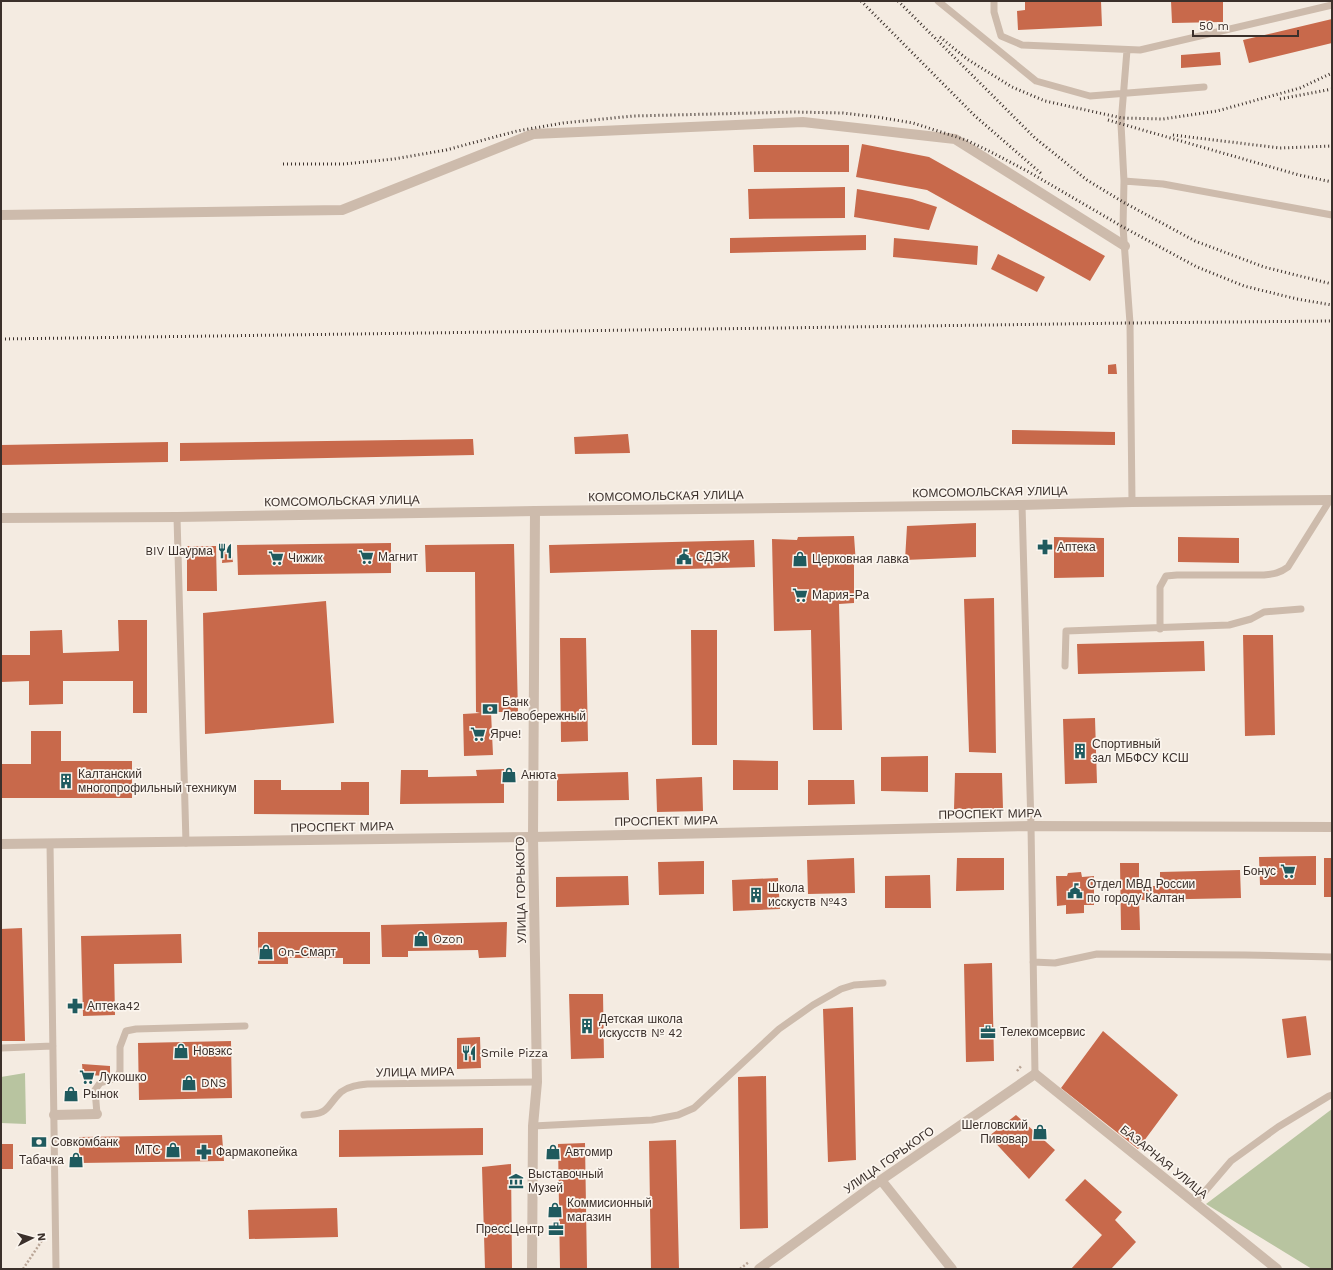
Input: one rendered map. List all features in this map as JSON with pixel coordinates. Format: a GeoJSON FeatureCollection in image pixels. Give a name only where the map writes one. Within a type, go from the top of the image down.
{"type":"FeatureCollection","features":[{"type":"Feature","properties":{"kind":"street"},"geometry":{"type":"LineString","coordinates":[[1,215],[342,210],[532,134],[803,122],[955,139],[1125,246]]}},
{"type":"Feature","properties":{"kind":"street","name":"КОМСОМОЛЬСКАЯ УЛИЦА"},"geometry":{"type":"LineString","coordinates":[[1,518],[177,517],[535,510],[1331,500]]}},
{"type":"Feature","properties":{"kind":"street","name":"УЛИЦА ГОРЬКОГО"},"geometry":{"type":"LineString","coordinates":[[532,1269],[533,1126],[537,1082],[533,837],[535,510]]}},
{"type":"Feature","properties":{"kind":"street","name":"ПРОСПЕКТ МИРА"},"geometry":{"type":"LineString","coordinates":[[1,844],[533,837],[1031,826],[1332,827]]}},
{"type":"Feature","properties":{"kind":"street","name":"УЛИЦА ГОРЬКОГО"},"geometry":{"type":"LineString","coordinates":[[759,1269],[881,1180],[1035,1074]]}},
{"type":"Feature","properties":{"kind":"street","name":"БАЗАРНАЯ УЛИЦА"},"geometry":{"type":"LineString","coordinates":[[1035,1074],[1277,1269]]}},
{"type":"Feature","properties":{"kind":"street"},"geometry":{"type":"LineString","coordinates":[[54,1115],[96,1114]]}},
{"type":"Feature","properties":{"kind":"street"},"geometry":{"type":"LineString","coordinates":[[881,1180],[952,1269]]}},
{"type":"Feature","properties":{"kind":"lane"},"geometry":{"type":"LineString","coordinates":[[938,1],[1036,81],[1090,96],[1204,87]]}},
{"type":"Feature","properties":{"kind":"lane"},"geometry":{"type":"LineString","coordinates":[[994,1],[994,12],[1001,36],[1022,45],[1127,50],[1140,50],[1332,5]]}},
{"type":"Feature","properties":{"kind":"lane"},"geometry":{"type":"LineString","coordinates":[[1127,50],[1121,124],[1124,181],[1123,228],[1130,323],[1132,502]]}},
{"type":"Feature","properties":{"kind":"lane"},"geometry":{"type":"LineString","coordinates":[[1124,181],[1163,184],[1332,215]]}},
{"type":"Feature","properties":{"kind":"lane"},"geometry":{"type":"LineString","coordinates":[[1160,629],[1160,587],[1166,576],[1274,574],[1282,572],[1288,567],[1331,500]]}},
{"type":"Feature","properties":{"kind":"lane"},"geometry":{"type":"LineString","coordinates":[[1022,505],[1031,826],[1035,1074]]}},
{"type":"Feature","properties":{"kind":"lane"},"geometry":{"type":"LineString","coordinates":[[177,517],[186,842]]}},
{"type":"Feature","properties":{"kind":"lane"},"geometry":{"type":"LineString","coordinates":[[1065,666],[1066,631],[1229,626],[1251,619],[1264,612],[1301,609]]}},
{"type":"Feature","properties":{"kind":"lane"},"geometry":{"type":"LineString","coordinates":[[50,843],[56,1269]]}},
{"type":"Feature","properties":{"kind":"lane"},"geometry":{"type":"LineString","coordinates":[[1033,962],[1055,963],[1097,954],[1332,957]]}},
{"type":"Feature","properties":{"kind":"lane"},"geometry":{"type":"LineString","coordinates":[[533,1126],[652,1120],[678,1116],[694,1108],[779,1029],[824,998],[841,989],[854,985],[883,983]]}},
{"type":"Feature","properties":{"kind":"lane"},"geometry":{"type":"LineString","coordinates":[[96,1114],[95,1090],[100,1083],[117,1078],[120,1071],[120,1047],[126,1031],[136,1029],[245,1026]]}},
{"type":"Feature","properties":{"kind":"lane"},"geometry":{"type":"LineString","coordinates":[[1,1048],[53,1046]]}},
{"type":"Feature","properties":{"kind":"lane","name":"УЛИЦА МИРА"},"geometry":{"type":"LineString","coordinates":[[304,1115],[314,1115],[322,1112],[329,1107],[342,1092],[352,1086],[357,1085],[537,1082]]}},
{"type":"Feature","properties":{"kind":"lane"},"geometry":{"type":"LineString","coordinates":[[1195,1203],[1231,1161],[1278,1128],[1332,1095]]}},
{"type":"Feature","properties":{"kind":"path"},"geometry":{"type":"LineString","coordinates":[[23,1269],[56,1219]]}},
{"type":"Feature","properties":{"kind":"green space"},"geometry":{"type":"Polygon","coordinates":[[[25,1073],[26,1124],[1,1123],[1,1077],[25,1073]]]}},
{"type":"Feature","properties":{"kind":"green space"},"geometry":{"type":"Polygon","coordinates":[[[1332,1109],[1332,1269],[1312,1269],[1206,1204],[1332,1109]]]}},
{"type":"Feature","properties":{"kind":"building"},"geometry":{"type":"Polygon","coordinates":[[[1025,1],[1101,1],[1102,26],[1018,30],[1017,11],[1025,10],[1025,1]]]}},
{"type":"Feature","properties":{"kind":"building"},"geometry":{"type":"Polygon","coordinates":[[[1171,1],[1223,1],[1223,22],[1172,23],[1171,1]]]}},
{"type":"Feature","properties":{"kind":"building"},"geometry":{"type":"Polygon","coordinates":[[[1332,19],[1332,43],[1249,63],[1243,40],[1332,19]]]}},
{"type":"Feature","properties":{"kind":"building"},"geometry":{"type":"Polygon","coordinates":[[[1220,52],[1221,65],[1181,68],[1181,55],[1220,52]]]}},
{"type":"Feature","properties":{"kind":"building"},"geometry":{"type":"Polygon","coordinates":[[[862,144],[929,157],[1105,256],[1090,281],[927,190],[856,177],[862,144]]]}},
{"type":"Feature","properties":{"kind":"building"},"geometry":{"type":"Polygon","coordinates":[[[753,145],[849,145],[849,172],[754,172],[753,145]]]}},
{"type":"Feature","properties":{"kind":"building"},"geometry":{"type":"Polygon","coordinates":[[[845,187],[845,218],[749,219],[748,189],[845,187]]]}},
{"type":"Feature","properties":{"kind":"building"},"geometry":{"type":"Polygon","coordinates":[[[857,189],[912,199],[937,207],[929,230],[854,217],[857,189]]]}},
{"type":"Feature","properties":{"kind":"building"},"geometry":{"type":"Polygon","coordinates":[[[866,235],[866,250],[730,253],[730,238],[866,235]]]}},
{"type":"Feature","properties":{"kind":"building"},"geometry":{"type":"Polygon","coordinates":[[[894,238],[978,246],[977,265],[893,257],[894,238]]]}},
{"type":"Feature","properties":{"kind":"building"},"geometry":{"type":"Polygon","coordinates":[[[998,254],[1045,277],[1037,292],[991,269],[998,254]]]}},
{"type":"Feature","properties":{"kind":"building"},"geometry":{"type":"Polygon","coordinates":[[[1116,364],[1117,374],[1108,374],[1108,365],[1116,364]]]}},
{"type":"Feature","properties":{"kind":"building"},"geometry":{"type":"Polygon","coordinates":[[[1012,430],[1115,432],[1115,445],[1012,444],[1012,430]]]}},
{"type":"Feature","properties":{"kind":"building"},"geometry":{"type":"Polygon","coordinates":[[[628,434],[630,453],[575,454],[574,437],[628,434]]]}},
{"type":"Feature","properties":{"kind":"building"},"geometry":{"type":"Polygon","coordinates":[[[473,439],[474,455],[180,461],[180,443],[473,439]]]}},
{"type":"Feature","properties":{"kind":"building"},"geometry":{"type":"Polygon","coordinates":[[[168,442],[168,462],[1,465],[1,445],[168,442]]]}},
{"type":"Feature","properties":{"kind":"building"},"geometry":{"type":"Polygon","coordinates":[[[976,523],[976,557],[905,560],[907,526],[976,523]]]}},
{"type":"Feature","properties":{"kind":"building"},"geometry":{"type":"Polygon","coordinates":[[[854,536],[856,564],[854,564],[854,603],[839,604],[842,730],[813,730],[811,630],[774,631],[772,539],[797,540],[798,537],[854,536]]]}},
{"type":"Feature","properties":{"kind":"building"},"geometry":{"type":"Polygon","coordinates":[[[1054,537],[1104,538],[1104,577],[1054,578],[1054,537]]]}},
{"type":"Feature","properties":{"kind":"building"},"geometry":{"type":"Polygon","coordinates":[[[1178,537],[1239,538],[1239,563],[1178,562],[1178,537]]]}},
{"type":"Feature","properties":{"kind":"building"},"geometry":{"type":"Polygon","coordinates":[[[754,540],[755,567],[550,573],[549,545],[754,540]]]}},
{"type":"Feature","properties":{"kind":"building"},"geometry":{"type":"Polygon","coordinates":[[[391,543],[391,573],[238,575],[237,545],[391,543]]]}},
{"type":"Feature","properties":{"kind":"building"},"geometry":{"type":"Polygon","coordinates":[[[514,544],[518,712],[491,712],[493,755],[464,756],[463,714],[480,713],[476,712],[475,572],[426,572],[425,545],[514,544]]]}},
{"type":"Feature","properties":{"kind":"building"},"geometry":{"type":"Polygon","coordinates":[[[187,546],[216,546],[217,591],[187,591],[187,546]]]}},
{"type":"Feature","properties":{"kind":"building"},"geometry":{"type":"Polygon","coordinates":[[[223,550],[231,550],[233,562],[222,563],[223,550]]]}},
{"type":"Feature","properties":{"kind":"building"},"geometry":{"type":"Polygon","coordinates":[[[994,598],[996,753],[969,752],[964,599],[994,598]]]}},
{"type":"Feature","properties":{"kind":"building"},"geometry":{"type":"Polygon","coordinates":[[[326,601],[334,723],[205,734],[203,613],[326,601]]]}},
{"type":"Feature","properties":{"kind":"building"},"geometry":{"type":"Polygon","coordinates":[[[118,620],[147,620],[147,713],[133,713],[133,681],[63,681],[63,704],[29,705],[29,681],[1,682],[1,655],[30,655],[30,631],[62,630],[63,653],[119,651],[118,620]]]}},
{"type":"Feature","properties":{"kind":"building"},"geometry":{"type":"Polygon","coordinates":[[[691,630],[717,630],[717,745],[692,745],[691,630]]]}},
{"type":"Feature","properties":{"kind":"building"},"geometry":{"type":"Polygon","coordinates":[[[1243,635],[1273,635],[1275,735],[1245,736],[1243,635]]]}},
{"type":"Feature","properties":{"kind":"building"},"geometry":{"type":"Polygon","coordinates":[[[560,638],[586,638],[588,741],[561,742],[560,638]]]}},
{"type":"Feature","properties":{"kind":"building"},"geometry":{"type":"Polygon","coordinates":[[[1204,641],[1205,671],[1078,674],[1077,644],[1204,641]]]}},
{"type":"Feature","properties":{"kind":"building","name":"Спортивный зал МБФСУ КСШ"},"geometry":{"type":"Polygon","coordinates":[[[1095,718],[1097,783],[1065,784],[1063,719],[1095,718]]]}},
{"type":"Feature","properties":{"kind":"building","name":"Калтанский многопрофильный техникум"},"geometry":{"type":"Polygon","coordinates":[[[31,731],[61,731],[61,761],[132,761],[132,798],[1,798],[1,764],[31,764],[31,731]]]}},
{"type":"Feature","properties":{"kind":"building"},"geometry":{"type":"Polygon","coordinates":[[[928,756],[928,792],[881,791],[881,757],[928,756]]]}},
{"type":"Feature","properties":{"kind":"building"},"geometry":{"type":"Polygon","coordinates":[[[733,760],[778,761],[778,790],[733,790],[733,760]]]}},
{"type":"Feature","properties":{"kind":"building"},"geometry":{"type":"Polygon","coordinates":[[[504,769],[504,803],[400,804],[401,770],[428,770],[428,777],[477,776],[476,770],[504,769]]]}},
{"type":"Feature","properties":{"kind":"building"},"geometry":{"type":"Polygon","coordinates":[[[628,772],[629,800],[557,801],[557,774],[628,772]]]}},
{"type":"Feature","properties":{"kind":"building"},"geometry":{"type":"Polygon","coordinates":[[[955,773],[1002,773],[1003,809],[954,809],[955,773]]]}},
{"type":"Feature","properties":{"kind":"building"},"geometry":{"type":"Polygon","coordinates":[[[702,777],[703,811],[657,812],[656,779],[702,777]]]}},
{"type":"Feature","properties":{"kind":"building"},"geometry":{"type":"Polygon","coordinates":[[[254,780],[281,780],[281,790],[341,790],[341,782],[369,782],[369,815],[254,814],[254,780]]]}},
{"type":"Feature","properties":{"kind":"building"},"geometry":{"type":"Polygon","coordinates":[[[808,780],[854,780],[855,804],[808,805],[808,780]]]}},
{"type":"Feature","properties":{"kind":"building","name":"Бонус"},"geometry":{"type":"Polygon","coordinates":[[[1316,856],[1316,885],[1260,885],[1259,857],[1316,856]]]}},
{"type":"Feature","properties":{"kind":"building"},"geometry":{"type":"Polygon","coordinates":[[[854,858],[855,893],[808,894],[807,860],[854,858]]]}},
{"type":"Feature","properties":{"kind":"building"},"geometry":{"type":"Polygon","coordinates":[[[957,858],[1004,858],[1004,890],[956,891],[957,858]]]}},
{"type":"Feature","properties":{"kind":"building"},"geometry":{"type":"Polygon","coordinates":[[[1324,858],[1332,858],[1332,897],[1324,897],[1324,858]]]}},
{"type":"Feature","properties":{"kind":"building"},"geometry":{"type":"Polygon","coordinates":[[[704,861],[704,894],[659,895],[658,862],[704,861]]]}},
{"type":"Feature","properties":{"kind":"building"},"geometry":{"type":"Polygon","coordinates":[[[1120,863],[1139,863],[1139,886],[1160,886],[1160,872],[1240,870],[1241,898],[1139,900],[1140,930],[1121,930],[1120,863]]]}},
{"type":"Feature","properties":{"kind":"building","name":"Отдел МВД России по городу Калтан"},"geometry":{"type":"Polygon","coordinates":[[[1081,872],[1082,877],[1094,876],[1094,905],[1084,905],[1084,913],[1066,914],[1066,905],[1057,906],[1056,876],[1067,876],[1068,873],[1081,872]]]}},
{"type":"Feature","properties":{"kind":"building"},"geometry":{"type":"Polygon","coordinates":[[[930,875],[931,908],[885,908],[885,876],[930,875]]]}},
{"type":"Feature","properties":{"kind":"building"},"geometry":{"type":"Polygon","coordinates":[[[628,876],[629,905],[556,907],[556,877],[628,876]]]}},
{"type":"Feature","properties":{"kind":"building","name":"Школа исскуств №43"},"geometry":{"type":"Polygon","coordinates":[[[778,878],[780,909],[733,911],[732,880],[778,878]]]}},
{"type":"Feature","properties":{"kind":"building"},"geometry":{"type":"Polygon","coordinates":[[[507,922],[506,957],[479,958],[478,950],[408,951],[408,957],[382,957],[381,925],[507,922]]]}},
{"type":"Feature","properties":{"kind":"building"},"geometry":{"type":"Polygon","coordinates":[[[22,928],[25,1041],[1,1041],[1,929],[22,928]]]}},
{"type":"Feature","properties":{"kind":"building"},"geometry":{"type":"Polygon","coordinates":[[[258,932],[370,932],[370,964],[343,964],[343,958],[288,958],[288,964],[258,964],[258,932]]]}},
{"type":"Feature","properties":{"kind":"building"},"geometry":{"type":"Polygon","coordinates":[[[181,934],[182,963],[114,964],[115,1015],[83,1016],[81,936],[181,934]]]}},
{"type":"Feature","properties":{"kind":"building"},"geometry":{"type":"Polygon","coordinates":[[[992,963],[994,1061],[966,1062],[964,964],[992,963]]]}},
{"type":"Feature","properties":{"kind":"building","name":"Детская школа искусств № 42"},"geometry":{"type":"Polygon","coordinates":[[[569,994],[603,994],[604,1058],[571,1059],[569,994]]]}},
{"type":"Feature","properties":{"kind":"building"},"geometry":{"type":"Polygon","coordinates":[[[853,1007],[856,1160],[828,1162],[823,1009],[853,1007]]]}},
{"type":"Feature","properties":{"kind":"building"},"geometry":{"type":"Polygon","coordinates":[[[1306,1016],[1311,1055],[1287,1058],[1282,1019],[1306,1016]]]}},
{"type":"Feature","properties":{"kind":"building"},"geometry":{"type":"Polygon","coordinates":[[[1103,1031],[1178,1095],[1138,1149],[1061,1088],[1103,1031]]]}},
{"type":"Feature","properties":{"kind":"building","name":"Smile Pizza"},"geometry":{"type":"Polygon","coordinates":[[[480,1037],[481,1068],[457,1069],[457,1038],[480,1037]]]}},
{"type":"Feature","properties":{"kind":"building"},"geometry":{"type":"Polygon","coordinates":[[[231,1041],[232,1098],[139,1100],[138,1043],[231,1041]]]}},
{"type":"Feature","properties":{"kind":"building"},"geometry":{"type":"Polygon","coordinates":[[[82,1064],[110,1066],[110,1076],[83,1075],[82,1064]]]}},
{"type":"Feature","properties":{"kind":"building"},"geometry":{"type":"Polygon","coordinates":[[[766,1076],[768,1228],[740,1229],[738,1077],[766,1076]]]}},
{"type":"Feature","properties":{"kind":"building"},"geometry":{"type":"Polygon","coordinates":[[[1016,1115],[1055,1150],[1029,1179],[989,1136],[1016,1115]]]}},
{"type":"Feature","properties":{"kind":"building"},"geometry":{"type":"Polygon","coordinates":[[[483,1128],[483,1155],[339,1157],[339,1130],[483,1128]]]}},
{"type":"Feature","properties":{"kind":"building"},"geometry":{"type":"Polygon","coordinates":[[[222,1135],[224,1161],[79,1163],[79,1137],[222,1135]]]}},
{"type":"Feature","properties":{"kind":"building"},"geometry":{"type":"Polygon","coordinates":[[[676,1140],[679,1269],[651,1269],[649,1141],[676,1140]]]}},
{"type":"Feature","properties":{"kind":"building"},"geometry":{"type":"Polygon","coordinates":[[[585,1143],[587,1269],[560,1269],[558,1144],[585,1143]]]}},
{"type":"Feature","properties":{"kind":"building"},"geometry":{"type":"Polygon","coordinates":[[[1,1144],[13,1144],[13,1169],[1,1169],[1,1144]]]}},
{"type":"Feature","properties":{"kind":"building"},"geometry":{"type":"Polygon","coordinates":[[[511,1164],[512,1269],[485,1269],[482,1167],[511,1164]]]}},
{"type":"Feature","properties":{"kind":"building"},"geometry":{"type":"Polygon","coordinates":[[[1085,1179],[1122,1212],[1115,1220],[1136,1242],[1111,1269],[1071,1269],[1102,1235],[1065,1200],[1085,1179]]]}},
{"type":"Feature","properties":{"kind":"building"},"geometry":{"type":"Polygon","coordinates":[[[337,1208],[338,1237],[249,1239],[248,1210],[337,1208]]]}},
{"type":"Feature","properties":{"kind":"railway"},"geometry":{"type":"LineString","coordinates":[[861,1],[975,116],[1043,175]]}},
{"type":"Feature","properties":{"kind":"railway"},"geometry":{"type":"LineString","coordinates":[[898,1],[1035,138],[1087,180],[1123,202],[1195,241],[1264,267],[1332,284]]}},
{"type":"Feature","properties":{"kind":"railway"},"geometry":{"type":"LineString","coordinates":[[940,37],[967,59],[1012,87],[1045,101],[1122,118],[1163,119],[1217,111],[1300,88],[1332,73]]}},
{"type":"Feature","properties":{"kind":"railway"},"geometry":{"type":"LineString","coordinates":[[1280,99],[1332,89]]}},
{"type":"Feature","properties":{"kind":"railway"},"geometry":{"type":"LineString","coordinates":[[283,164],[344,164],[394,159],[446,150],[517,131],[563,123],[633,116],[793,112],[843,113],[877,117],[913,123],[966,140],[1029,172],[1123,227],[1197,267],[1244,286],[1297,299],[1332,305]]}},
{"type":"Feature","properties":{"kind":"railway"},"geometry":{"type":"LineString","coordinates":[[1108,120],[1299,175],[1332,182]]}},
{"type":"Feature","properties":{"kind":"railway"},"geometry":{"type":"LineString","coordinates":[[1173,135],[1280,148],[1332,146]]}},
{"type":"Feature","properties":{"kind":"railway"},"geometry":{"type":"LineString","coordinates":[[1,339],[1332,321]]}},
{"type":"Feature","properties":{"kind":"place","name":"Аптека"},"geometry":{"type":"Point","coordinates":[1045,547]}},
{"type":"Feature","properties":{"kind":"place","name":"BIV Шаурма"},"geometry":{"type":"Point","coordinates":[225,551]}},
{"type":"Feature","properties":{"kind":"place","name":"Магнит"},"geometry":{"type":"Point","coordinates":[366,557]}},
{"type":"Feature","properties":{"kind":"place","name":"СДЭК"},"geometry":{"type":"Point","coordinates":[684,557]}},
{"type":"Feature","properties":{"kind":"place","name":"Чижик"},"geometry":{"type":"Point","coordinates":[276,558]}},
{"type":"Feature","properties":{"kind":"place","name":"Церковная лавка"},"geometry":{"type":"Point","coordinates":[800,559]}},
{"type":"Feature","properties":{"kind":"place","name":"Мария-Ра"},"geometry":{"type":"Point","coordinates":[800,595]}},
{"type":"Feature","properties":{"kind":"place","name":"Банк Левобережный"},"geometry":{"type":"Point","coordinates":[490,709]}},
{"type":"Feature","properties":{"kind":"place","name":"Ярче!"},"geometry":{"type":"Point","coordinates":[478,734]}},
{"type":"Feature","properties":{"kind":"place","name":"Спортивный зал МБФСУ КСШ"},"geometry":{"type":"Point","coordinates":[1080,751]}},
{"type":"Feature","properties":{"kind":"place","name":"Анюта"},"geometry":{"type":"Point","coordinates":[509,775]}},
{"type":"Feature","properties":{"kind":"place","name":"Калтанский многопрофильный техникум"},"geometry":{"type":"Point","coordinates":[66,781]}},
{"type":"Feature","properties":{"kind":"place","name":"Бонус"},"geometry":{"type":"Point","coordinates":[1288,871]}},
{"type":"Feature","properties":{"kind":"place","name":"Отдел МВД России по городу Калтан"},"geometry":{"type":"Point","coordinates":[1075,891]}},
{"type":"Feature","properties":{"kind":"place","name":"Школа исскуств №43"},"geometry":{"type":"Point","coordinates":[756,895]}},
{"type":"Feature","properties":{"kind":"place","name":"Ozon"},"geometry":{"type":"Point","coordinates":[421,939]}},
{"type":"Feature","properties":{"kind":"place","name":"On-Смарт"},"geometry":{"type":"Point","coordinates":[266,952]}},
{"type":"Feature","properties":{"kind":"place","name":"Аптека42"},"geometry":{"type":"Point","coordinates":[75,1006]}},
{"type":"Feature","properties":{"kind":"place","name":"Детская школа искусств № 42"},"geometry":{"type":"Point","coordinates":[587,1026]}},
{"type":"Feature","properties":{"kind":"place","name":"Телекомсервис"},"geometry":{"type":"Point","coordinates":[988,1032]}},
{"type":"Feature","properties":{"kind":"place","name":"Новэкс"},"geometry":{"type":"Point","coordinates":[181,1051]}},
{"type":"Feature","properties":{"kind":"place","name":"Smile Pizza"},"geometry":{"type":"Point","coordinates":[469,1053]}},
{"type":"Feature","properties":{"kind":"place","name":"Лукошко"},"geometry":{"type":"Point","coordinates":[87,1077]}},
{"type":"Feature","properties":{"kind":"place","name":"DNS"},"geometry":{"type":"Point","coordinates":[189,1083]}},
{"type":"Feature","properties":{"kind":"place","name":"Рынок"},"geometry":{"type":"Point","coordinates":[71,1094]}},
{"type":"Feature","properties":{"kind":"place","name":"Шегловский Пивовар"},"geometry":{"type":"Point","coordinates":[1040,1132]}},
{"type":"Feature","properties":{"kind":"place","name":"Совкомбанк"},"geometry":{"type":"Point","coordinates":[39,1142]}},
{"type":"Feature","properties":{"kind":"place","name":"МТС"},"geometry":{"type":"Point","coordinates":[173,1150]}},
{"type":"Feature","properties":{"kind":"place","name":"Фармакопейка"},"geometry":{"type":"Point","coordinates":[204,1152]}},
{"type":"Feature","properties":{"kind":"place","name":"Автомир"},"geometry":{"type":"Point","coordinates":[553,1152]}},
{"type":"Feature","properties":{"kind":"place","name":"Табачка"},"geometry":{"type":"Point","coordinates":[76,1160]}},
{"type":"Feature","properties":{"kind":"place","name":"Выставочный Музей"},"geometry":{"type":"Point","coordinates":[516,1181]}},
{"type":"Feature","properties":{"kind":"place","name":"Коммисионный магазин"},"geometry":{"type":"Point","coordinates":[555,1210]}},
{"type":"Feature","properties":{"kind":"place","name":"ПрессЦентр"},"geometry":{"type":"Point","coordinates":[556,1229]}}]}
